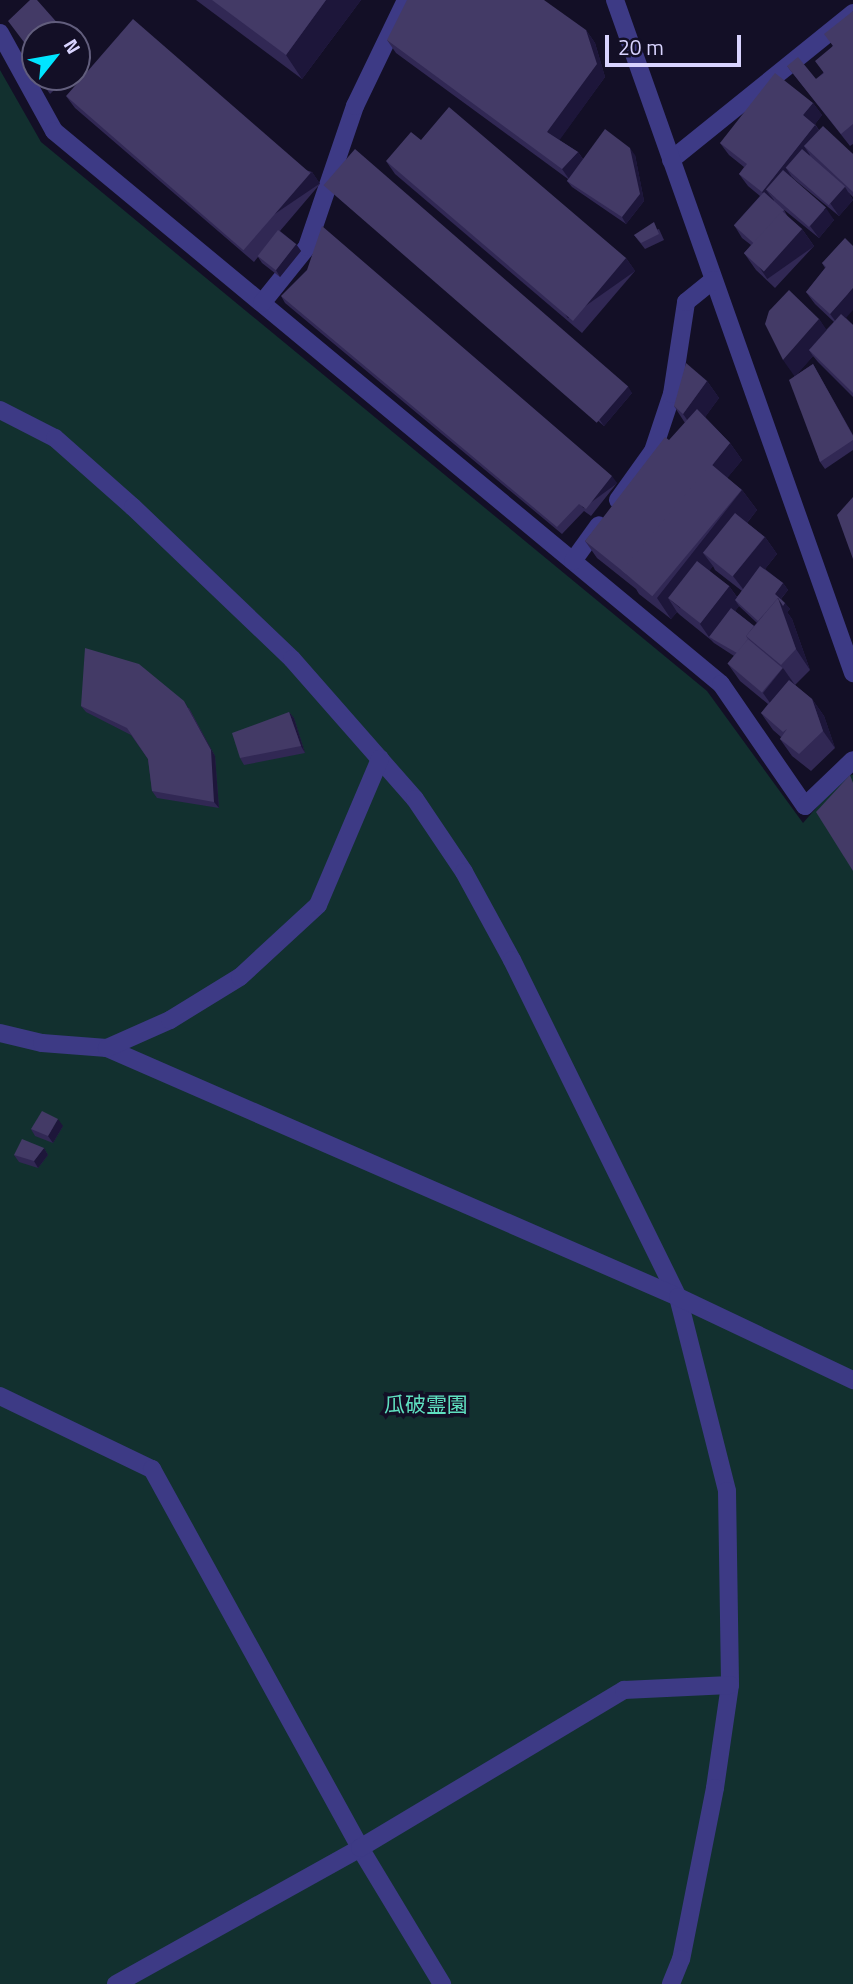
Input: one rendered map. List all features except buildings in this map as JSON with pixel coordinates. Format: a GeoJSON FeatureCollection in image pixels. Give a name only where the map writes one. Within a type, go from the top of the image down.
{"type":"FeatureCollection","features":[{"type":"Feature","properties":{"kind":"street"},"geometry":{"type":"LineString","coordinates":[[262,303],[307,247],[355,106],[406,0]]}},
{"type":"Feature","properties":{"kind":"street"},"geometry":{"type":"LineString","coordinates":[[614,0],[853,673]]}},
{"type":"Feature","properties":{"kind":"street"},"geometry":{"type":"LineString","coordinates":[[671,160],[853,13]]}},
{"type":"Feature","properties":{"kind":"street"},"geometry":{"type":"LineString","coordinates":[[0,33],[54,131],[721,684],[805,806],[853,761]]}},
{"type":"Feature","properties":{"kind":"street"},"geometry":{"type":"LineString","coordinates":[[573,561],[653,451],[672,394],[686,302],[713,280]]}},
{"type":"Feature","properties":{"kind":"street"},"geometry":{"type":"LineString","coordinates":[[0,410],[55,438],[133,507],[292,659],[415,799],[464,872],[678,1297],[727,1492],[730,1685],[715,1788],[681,1959],[671,1984]]}},
{"type":"Feature","properties":{"kind":"street"},"geometry":{"type":"LineString","coordinates":[[107,1048],[170,1020],[240,977],[318,905],[380,759]]}},
{"type":"Feature","properties":{"kind":"street"},"geometry":{"type":"LineString","coordinates":[[0,1033],[42,1044],[107,1048],[678,1297],[853,1380]]}},
{"type":"Feature","properties":{"kind":"street"},"geometry":{"type":"LineString","coordinates":[[0,1396],[152,1469],[360,1848],[442,1984]]}},
{"type":"Feature","properties":{"kind":"street"},"geometry":{"type":"LineString","coordinates":[[116,1984],[360,1848],[624,1690],[730,1685]]}},
{"type":"Feature","properties":{"kind":"green space","name":"瓜破霊園"},"geometry":{"type":"Polygon","coordinates":[[[0,70],[41,142],[707,691],[803,823],[846,774],[853,775],[853,1984],[0,1984],[0,70]]]}}]}
